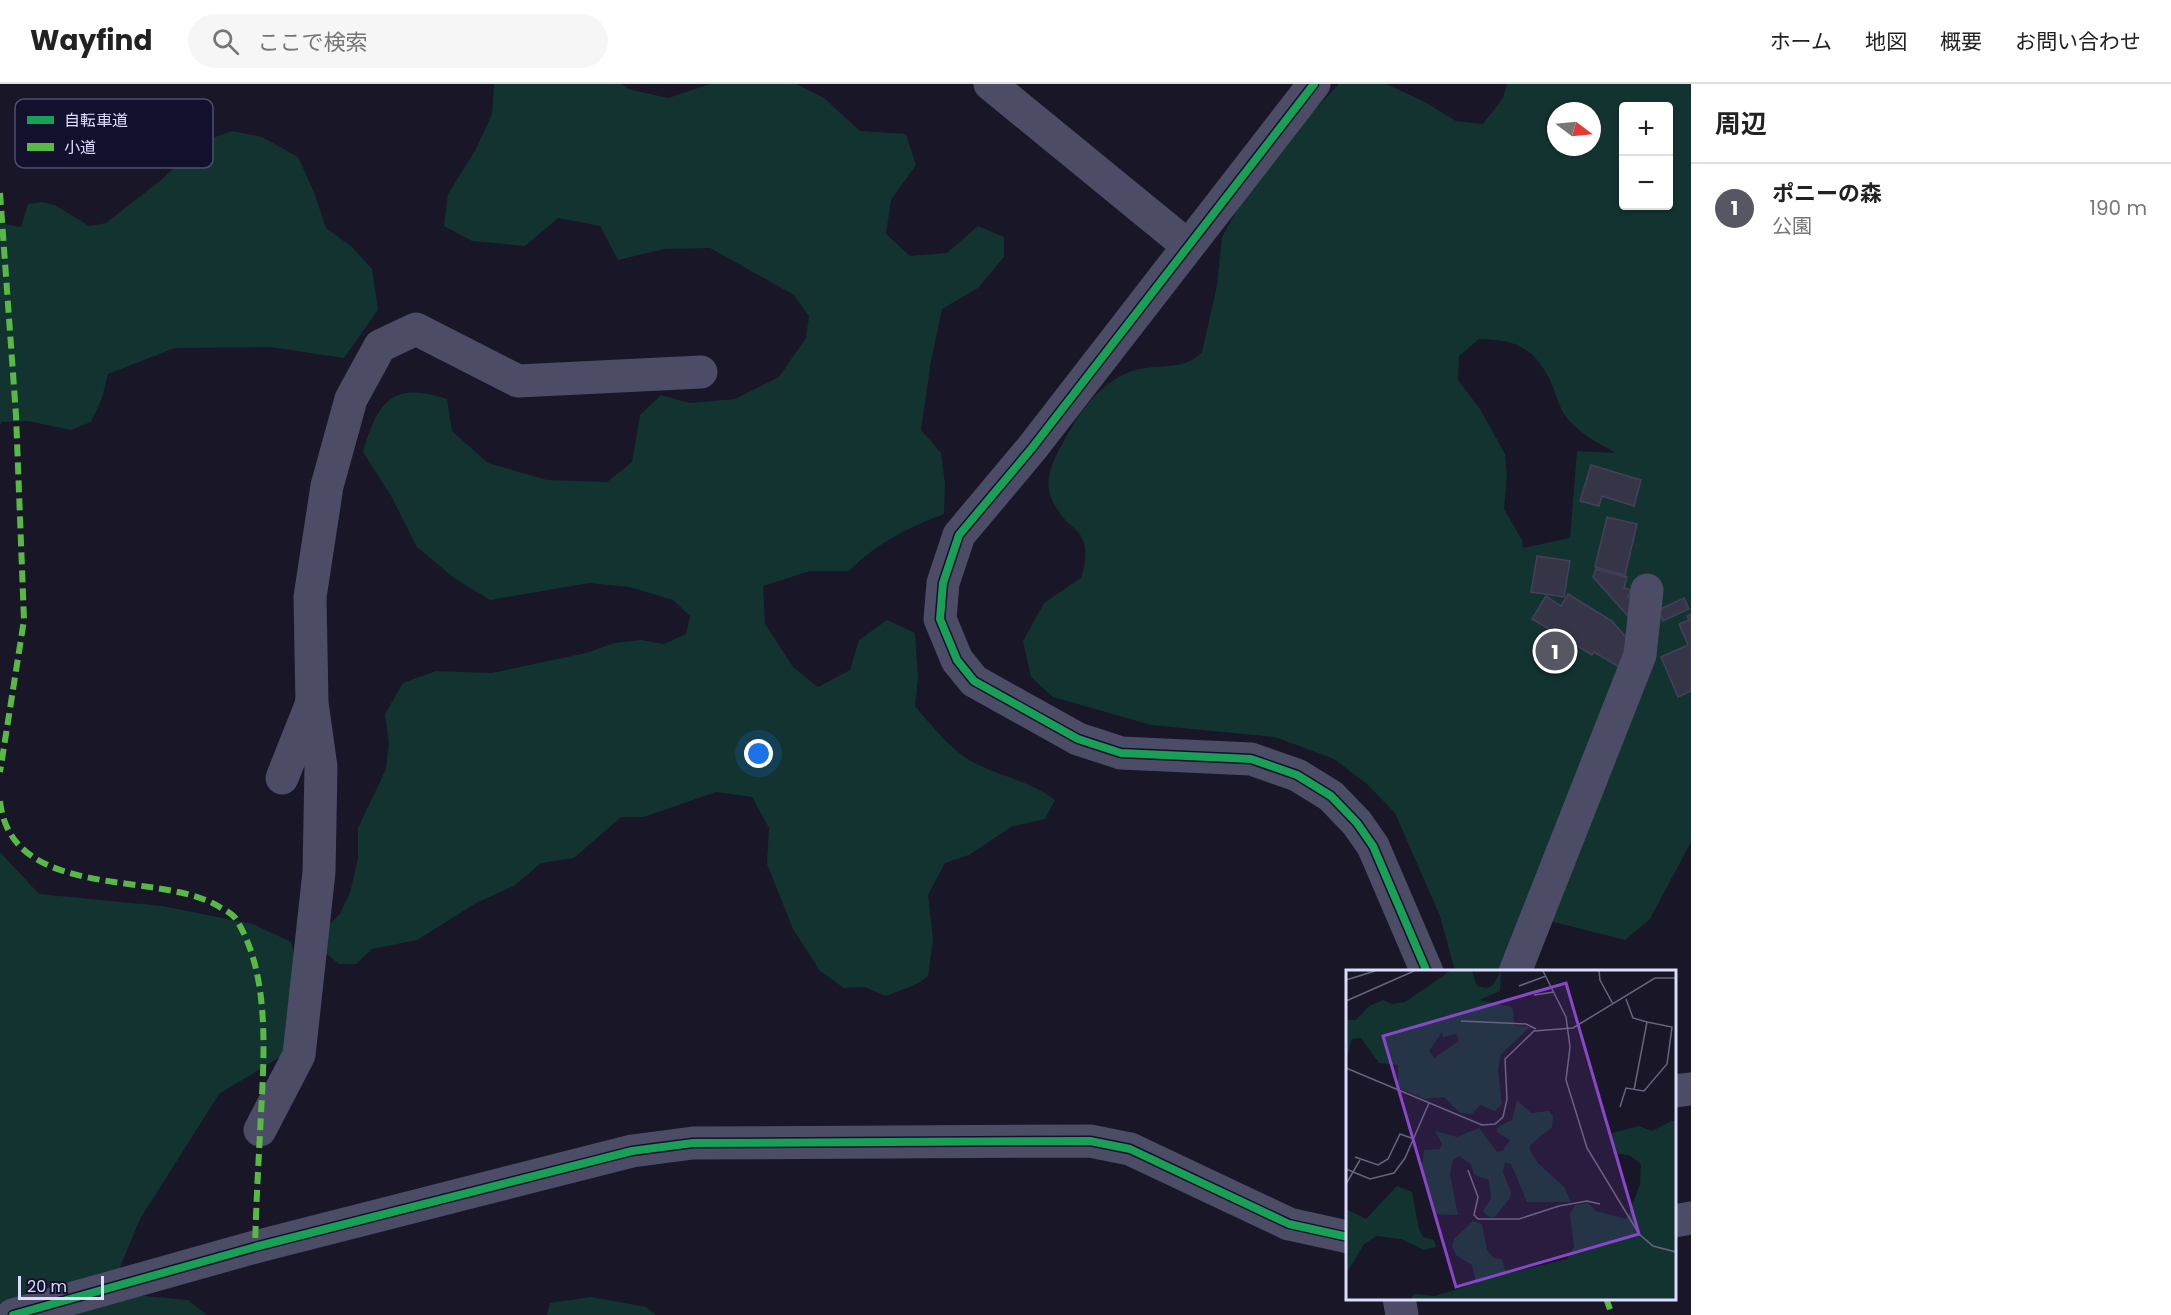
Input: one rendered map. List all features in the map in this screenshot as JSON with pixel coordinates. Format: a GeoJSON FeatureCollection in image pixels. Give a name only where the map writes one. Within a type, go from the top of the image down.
{"type":"FeatureCollection","features":[{"type":"Feature","properties":{"kind":"street"},"geometry":{"type":"LineString","coordinates":[[1314,84],[1032,448],[958,535],[943,583],[940,619],[957,660],[974,681],[1078,739],[1121,753],[1251,759],[1298,775],[1330,796],[1357,823],[1373,846],[1426,970]]}},
{"type":"Feature","properties":{"kind":"street"},"geometry":{"type":"LineString","coordinates":[[994,85],[1188,246]]}},
{"type":"Feature","properties":{"kind":"street"},"geometry":{"type":"LineString","coordinates":[[260,1130],[299,1055],[319,872],[321,767],[312,703],[310,597],[327,486],[351,399],[380,346],[416,329],[518,381],[701,372]]}},
{"type":"Feature","properties":{"kind":"street"},"geometry":{"type":"LineString","coordinates":[[1516,970],[1640,655],[1647,590]]}},
{"type":"Feature","properties":{"kind":"street"},"geometry":{"type":"LineString","coordinates":[[282,778],[312,703]]}},
{"type":"Feature","properties":{"kind":"street"},"geometry":{"type":"LineString","coordinates":[[1676,1093],[1691,1089]]}},
{"type":"Feature","properties":{"kind":"street"},"geometry":{"type":"LineString","coordinates":[[13,1315],[255,1247],[632,1151],[693,1143],[1034,1140],[1089,1142],[1130,1149],[1289,1224],[1346,1237]]}},
{"type":"Feature","properties":{"kind":"street"},"geometry":{"type":"LineString","coordinates":[[1676,1221],[1691,1218]]}},
{"type":"Feature","properties":{"kind":"street"},"geometry":{"type":"LineString","coordinates":[[1399,1300],[1402,1315]]}},
{"type":"Feature","properties":{"kind":"green space"},"geometry":{"type":"Polygon","coordinates":[[[494,84],[622,84],[628,89],[668,98],[710,84],[796,84],[824,98],[860,131],[906,134],[916,165],[891,200],[886,234],[910,256],[947,253],[978,226],[1004,237],[1004,257],[978,288],[942,309],[931,361],[921,430],[941,453],[945,484],[944,514],[893,537],[870,552],[849,571],[810,571],[763,586],[765,624],[793,667],[818,687],[850,670],[859,640],[887,620],[915,633],[918,677],[915,706],[948,743],[963,756],[1025,783],[1055,800],[1045,819],[1011,827],[969,855],[945,863],[928,895],[933,939],[928,976],[914,985],[886,996],[865,987],[844,988],[820,971],[793,929],[767,864],[769,828],[752,797],[716,792],[644,817],[621,817],[574,858],[541,863],[514,886],[478,902],[417,940],[372,949],[356,964],[339,964],[323,951],[327,926],[340,914],[350,893],[358,858],[358,828],[386,769],[389,744],[385,714],[403,683],[436,671],[492,673],[586,653],[614,643],[641,640],[664,644],[686,634],[690,616],[673,600],[630,587],[589,583],[490,600],[454,578],[417,547],[391,496],[363,452],[382,408],[400,394],[428,394],[447,399],[452,431],[488,463],[547,480],[607,482],[632,462],[640,415],[661,395],[690,403],[735,399],[779,377],[806,338],[809,316],[794,295],[710,248],[664,249],[618,260],[600,226],[558,218],[525,246],[472,241],[444,226],[448,194],[476,149],[492,114],[494,84]]]}},
{"type":"Feature","properties":{"kind":"green space"},"geometry":{"type":"Polygon","coordinates":[[[1339,84],[1386,84],[1423,101],[1456,121],[1483,124],[1503,98],[1507,84],[1691,84],[1691,842],[1650,919],[1625,940],[1526,915],[1507,970],[1455,970],[1440,916],[1395,813],[1368,785],[1334,759],[1275,737],[1151,725],[1053,697],[1031,677],[1023,641],[1044,603],[1081,578],[1085,563],[1082,538],[1059,512],[1050,495],[1049,478],[1054,460],[1080,414],[1108,384],[1132,371],[1187,362],[1202,352],[1217,285],[1222,237],[1250,187],[1293,133],[1339,84]],[[1479,339],[1459,356],[1458,380],[1480,409],[1505,454],[1507,475],[1504,509],[1522,540],[1523,548],[1570,538],[1577,451],[1616,453],[1588,436],[1569,420],[1537,359],[1521,347],[1502,341],[1479,339]]]}},
{"type":"Feature","properties":{"kind":"green space"},"geometry":{"type":"Polygon","coordinates":[[[232,131],[262,137],[298,157],[314,192],[326,228],[352,247],[372,269],[378,310],[344,358],[270,347],[175,348],[108,374],[102,398],[91,422],[71,430],[28,421],[2,422],[0,425],[0,223],[21,227],[28,204],[42,202],[55,205],[89,226],[106,223],[174,168],[213,168],[213,138],[232,131]]]}},
{"type":"Feature","properties":{"kind":"green space"},"geometry":{"type":"Polygon","coordinates":[[[0,852],[39,894],[162,906],[253,924],[291,942],[298,971],[283,1055],[219,1094],[140,1219],[118,1272],[134,1295],[188,1300],[207,1315],[0,1315],[0,852]]]}},
{"type":"Feature","properties":{"kind":"green space"},"geometry":{"type":"Polygon","coordinates":[[[592,1297],[646,1307],[656,1315],[547,1315],[550,1303],[592,1297]]]}},
{"type":"Feature","properties":{"kind":"building"},"geometry":{"type":"Polygon","coordinates":[[[1591,465],[1641,480],[1634,506],[1602,496],[1599,506],[1580,501],[1591,465]]]}},
{"type":"Feature","properties":{"kind":"building"},"geometry":{"type":"Polygon","coordinates":[[[1607,517],[1637,524],[1625,575],[1595,567],[1607,517]]]}},
{"type":"Feature","properties":{"kind":"building"},"geometry":{"type":"Polygon","coordinates":[[[1537,556],[1570,561],[1564,597],[1531,592],[1537,556]]]}},
{"type":"Feature","properties":{"kind":"building"},"geometry":{"type":"Polygon","coordinates":[[[1596,569],[1627,577],[1624,588],[1631,590],[1628,597],[1631,598],[1628,616],[1593,577],[1596,569]]]}},
{"type":"Feature","properties":{"kind":"building"},"geometry":{"type":"Polygon","coordinates":[[[1568,594],[1612,621],[1632,644],[1619,667],[1594,652],[1592,655],[1532,619],[1546,596],[1561,606],[1568,594]]]}},
{"type":"Feature","properties":{"kind":"building"},"geometry":{"type":"Polygon","coordinates":[[[1684,598],[1689,609],[1663,621],[1658,610],[1684,598]]]}},
{"type":"Feature","properties":{"kind":"building"},"geometry":{"type":"Polygon","coordinates":[[[1691,614],[1691,691],[1678,697],[1661,657],[1688,645],[1679,624],[1689,620],[1687,616],[1691,614]]]}},
{"type":"Feature","properties":{"kind":"marked path"},"geometry":{"type":"LineString","coordinates":[[0,193],[16,415],[24,620],[0,772]]}},
{"type":"Feature","properties":{"kind":"marked path"},"geometry":{"type":"LineString","coordinates":[[0,801],[10,833],[30,855],[58,869],[90,878],[192,895],[218,906],[236,919],[248,942],[256,968],[263,1023],[263,1080],[255,1247]]}},
{"type":"Feature","properties":{"kind":"marked path"},"geometry":{"type":"LineString","coordinates":[[1607,1300],[1612,1315]]}},
{"type":"Feature","properties":{"kind":"cycle path"},"geometry":{"type":"LineString","coordinates":[[1314,84],[1032,448],[959,535],[943,583],[940,619],[957,660],[974,681],[1078,739],[1121,753],[1251,759],[1297,775],[1331,796],[1357,823],[1373,846],[1426,970]]}},
{"type":"Feature","properties":{"kind":"cycle path"},"geometry":{"type":"LineString","coordinates":[[13,1315],[255,1247],[632,1151],[693,1143],[1090,1141],[1130,1149],[1289,1224],[1346,1237]]}},
{"type":"Feature","properties":{"kind":"place","name":"ポニーの森"},"geometry":{"type":"Point","coordinates":[1555,651]}}]}
